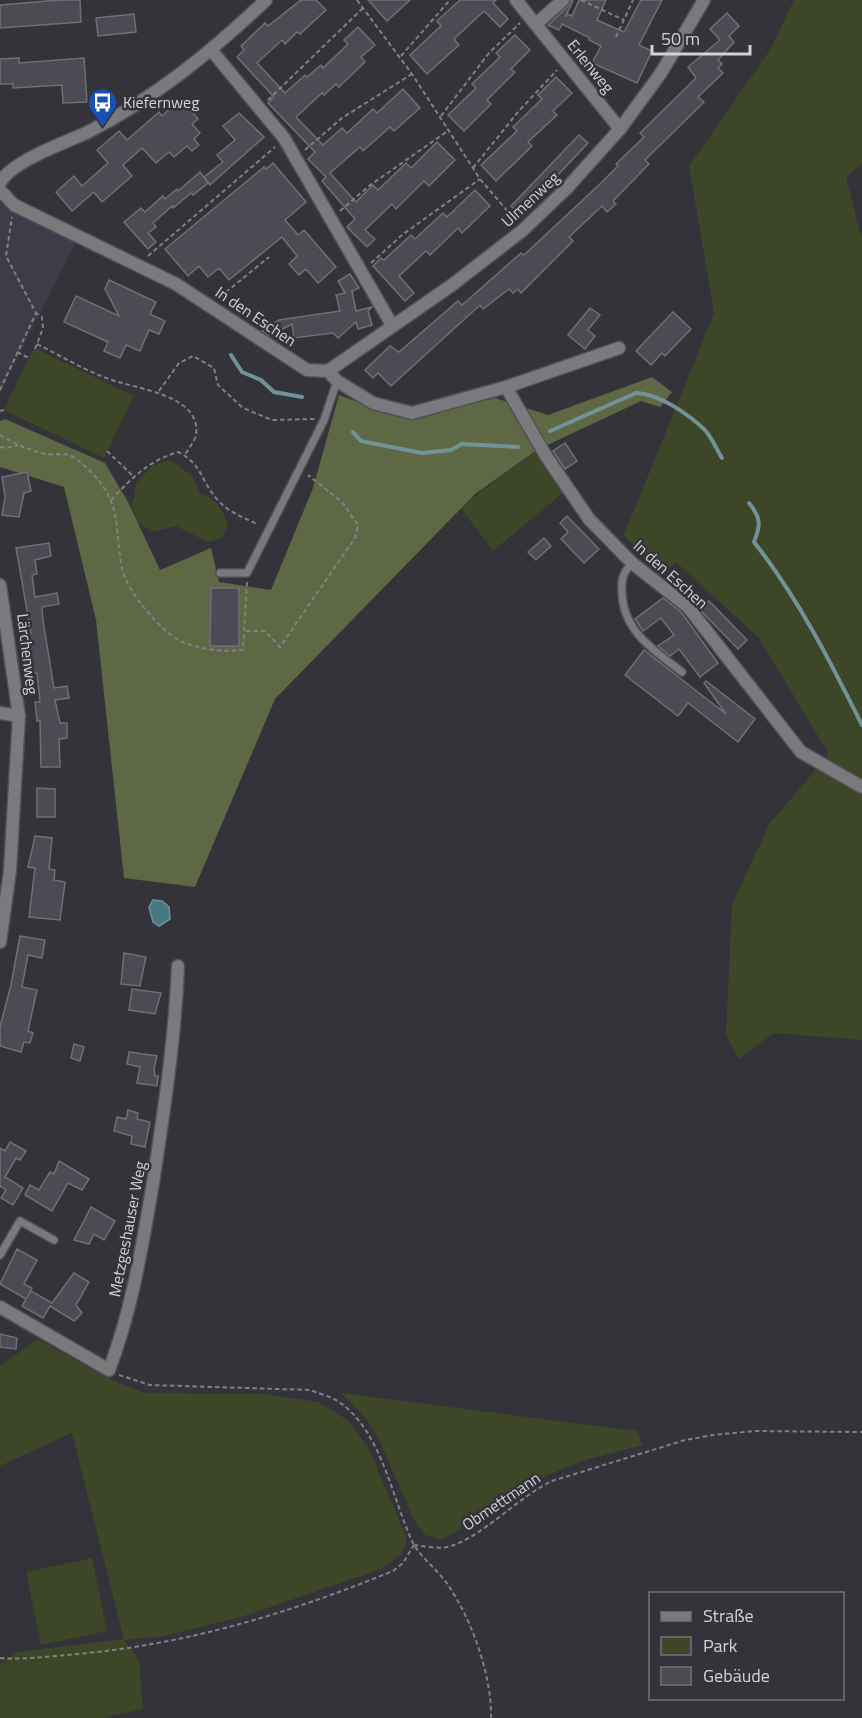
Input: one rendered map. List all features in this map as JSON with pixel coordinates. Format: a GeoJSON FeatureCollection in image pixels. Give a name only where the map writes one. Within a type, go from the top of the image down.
{"type":"FeatureCollection","features":[{"type":"Feature","properties":{"kind":"street"},"geometry":{"type":"LineString","coordinates":[[0,183],[15,167],[94,128],[156,92],[212,51],[266,0]]}},
{"type":"Feature","properties":{"kind":"street","name":"Erlenweg"},"geometry":{"type":"LineString","coordinates":[[516,0],[620,129]]}},
{"type":"Feature","properties":{"kind":"street"},"geometry":{"type":"LineString","coordinates":[[532,19],[563,0]]}},
{"type":"Feature","properties":{"kind":"street","name":"Ulmenweg"},"geometry":{"type":"LineString","coordinates":[[328,371],[452,285],[523,231],[567,188],[620,129],[661,73],[704,0]]}},
{"type":"Feature","properties":{"kind":"street"},"geometry":{"type":"LineString","coordinates":[[212,51],[284,138],[392,325]]}},
{"type":"Feature","properties":{"kind":"street","name":"In den Eschen"},"geometry":{"type":"LineString","coordinates":[[0,190],[14,205],[138,265],[210,305],[307,370],[328,371]]}},
{"type":"Feature","properties":{"kind":"street"},"geometry":{"type":"LineString","coordinates":[[328,371],[336,381],[374,403],[412,412],[506,387],[619,348]]}},
{"type":"Feature","properties":{"kind":"street","name":"In den Eschen"},"geometry":{"type":"LineString","coordinates":[[506,387],[546,456],[589,519],[632,563],[688,607],[801,752],[862,787]]}},
{"type":"Feature","properties":{"kind":"street","name":"Lärchenweg"},"geometry":{"type":"LineString","coordinates":[[0,585],[19,716],[15,804],[0,942]]}},
{"type":"Feature","properties":{"kind":"street"},"geometry":{"type":"LineString","coordinates":[[0,713],[19,716]]}},
{"type":"Feature","properties":{"kind":"street","name":"Metzgeshauser Weg"},"geometry":{"type":"LineString","coordinates":[[109,1370],[136,1278],[146,1222],[167,1087],[178,966]]}},
{"type":"Feature","properties":{"kind":"street"},"geometry":{"type":"LineString","coordinates":[[0,1307],[109,1370]]}},
{"type":"Feature","properties":{"kind":"lane"},"geometry":{"type":"LineString","coordinates":[[220,573],[247,573],[324,420],[336,381]]}},
{"type":"Feature","properties":{"kind":"lane"},"geometry":{"type":"LineString","coordinates":[[632,563],[621,577],[622,597],[630,626],[639,637],[682,672]]}},
{"type":"Feature","properties":{"kind":"lane"},"geometry":{"type":"LineString","coordinates":[[0,1255],[20,1221],[54,1240]]}},
{"type":"Feature","properties":{"kind":"path"},"geometry":{"type":"LineString","coordinates":[[357,0],[441,116],[480,179],[523,231]]}},
{"type":"Feature","properties":{"kind":"path"},"geometry":{"type":"LineString","coordinates":[[400,57],[450,0]]}},
{"type":"Feature","properties":{"kind":"path"},"geometry":{"type":"LineString","coordinates":[[581,0],[624,20]]}},
{"type":"Feature","properties":{"kind":"path"},"geometry":{"type":"LineString","coordinates":[[616,37],[633,0]]}},
{"type":"Feature","properties":{"kind":"path"},"geometry":{"type":"LineString","coordinates":[[260,107],[363,8]]}},
{"type":"Feature","properties":{"kind":"path"},"geometry":{"type":"LineString","coordinates":[[441,116],[489,53],[532,19]]}},
{"type":"Feature","properties":{"kind":"path"},"geometry":{"type":"LineString","coordinates":[[473,168],[518,112],[566,60]]}},
{"type":"Feature","properties":{"kind":"path"},"geometry":{"type":"LineString","coordinates":[[295,158],[342,118],[412,74]]}},
{"type":"Feature","properties":{"kind":"path"},"geometry":{"type":"LineString","coordinates":[[331,219],[369,186],[449,130]]}},
{"type":"Feature","properties":{"kind":"path"},"geometry":{"type":"LineString","coordinates":[[138,265],[284,138]]}},
{"type":"Feature","properties":{"kind":"path"},"geometry":{"type":"LineString","coordinates":[[361,272],[402,235],[480,179]]}},
{"type":"Feature","properties":{"kind":"path"},"geometry":{"type":"LineString","coordinates":[[14,205],[6,256],[36,313],[42,318],[43,327],[35,349]]}},
{"type":"Feature","properties":{"kind":"path"},"geometry":{"type":"LineString","coordinates":[[210,305],[270,257]]}},
{"type":"Feature","properties":{"kind":"path"},"geometry":{"type":"LineString","coordinates":[[0,390],[36,313]]}},
{"type":"Feature","properties":{"kind":"path"},"geometry":{"type":"LineString","coordinates":[[37,344],[110,380],[158,392],[181,405],[195,421],[196,436],[185,455]]}},
{"type":"Feature","properties":{"kind":"path"},"geometry":{"type":"LineString","coordinates":[[17,352],[29,358]]}},
{"type":"Feature","properties":{"kind":"path"},"geometry":{"type":"LineString","coordinates":[[158,392],[179,363],[193,356],[214,368],[218,385],[243,408],[272,420],[301,417],[324,420]]}},
{"type":"Feature","properties":{"kind":"path"},"geometry":{"type":"LineString","coordinates":[[0,435],[18,445],[45,454],[70,455],[95,476],[111,500],[118,516],[116,527],[122,570],[133,595],[150,615],[182,642],[217,652],[243,650],[246,631],[247,573]]}},
{"type":"Feature","properties":{"kind":"path"},"geometry":{"type":"LineString","coordinates":[[0,447],[18,445]]}},
{"type":"Feature","properties":{"kind":"path"},"geometry":{"type":"LineString","coordinates":[[107,451],[133,477]]}},
{"type":"Feature","properties":{"kind":"path"},"geometry":{"type":"LineString","coordinates":[[111,500],[133,477],[157,459],[178,452],[193,459],[214,496],[228,510],[268,530]]}},
{"type":"Feature","properties":{"kind":"path"},"geometry":{"type":"LineString","coordinates":[[246,631],[265,631],[280,647],[355,538],[358,525],[342,502],[301,469]]}},
{"type":"Feature","properties":{"kind":"path"},"geometry":{"type":"LineString","coordinates":[[109,1370],[130,1381],[150,1385],[282,1387],[310,1390],[335,1400],[356,1417],[375,1449],[414,1545],[447,1583],[463,1608],[487,1682],[491,1718]]}},
{"type":"Feature","properties":{"kind":"path","name":"Obmettmann"},"geometry":{"type":"LineString","coordinates":[[414,1545],[445,1547],[461,1542],[543,1485],[685,1440],[754,1431],[862,1432]]}},
{"type":"Feature","properties":{"kind":"path"},"geometry":{"type":"LineString","coordinates":[[0,1658],[17,1659],[165,1644],[234,1628],[393,1572],[403,1563],[414,1545]]}},
{"type":"Feature","properties":{"kind":"shaded area"},"geometry":{"type":"Polygon","coordinates":[[[0,203],[76,242],[0,393],[0,203]]]}},
{"type":"Feature","properties":{"kind":"green space"},"geometry":{"type":"Polygon","coordinates":[[[794,0],[862,0],[862,163],[846,178],[862,239],[862,1040],[774,1033],[739,1059],[726,1035],[732,904],[770,823],[829,754],[759,638],[676,562],[660,574],[624,535],[714,313],[689,166],[770,50],[794,0]]]}},
{"type":"Feature","properties":{"kind":"green space"},"geometry":{"type":"Polygon","coordinates":[[[34,348],[134,396],[104,458],[4,410],[34,348]]]}},
{"type":"Feature","properties":{"kind":"green space"},"geometry":{"type":"Polygon","coordinates":[[[652,377],[672,392],[660,407],[641,401],[537,450],[475,494],[275,699],[195,887],[124,878],[96,620],[64,487],[0,467],[0,421],[5,419],[105,463],[128,502],[160,570],[211,548],[219,582],[271,590],[313,488],[339,395],[401,418],[495,398],[548,415],[652,377]]]}},
{"type":"Feature","properties":{"kind":"green space"},"geometry":{"type":"Polygon","coordinates":[[[537,450],[564,492],[493,551],[460,507],[537,450]]]}},
{"type":"Feature","properties":{"kind":"green space"},"geometry":{"type":"Polygon","coordinates":[[[171,460],[192,476],[200,494],[211,498],[221,510],[228,526],[222,538],[208,542],[176,526],[152,532],[137,521],[132,506],[136,483],[152,466],[171,460]]]}},
{"type":"Feature","properties":{"kind":"green space"},"geometry":{"type":"Polygon","coordinates":[[[37,1339],[108,1378],[145,1393],[266,1394],[318,1402],[349,1421],[369,1449],[407,1539],[402,1554],[379,1570],[238,1618],[158,1637],[124,1640],[139,1660],[143,1709],[103,1718],[0,1718],[0,1664],[18,1652],[124,1639],[72,1433],[0,1466],[0,1366],[37,1339]]]}},
{"type":"Feature","properties":{"kind":"green space"},"geometry":{"type":"Polygon","coordinates":[[[341,1393],[637,1431],[643,1445],[582,1461],[536,1480],[443,1540],[425,1535],[414,1520],[379,1440],[363,1415],[341,1393]]]}},
{"type":"Feature","properties":{"kind":"green space"},"geometry":{"type":"Polygon","coordinates":[[[92,1558],[107,1631],[41,1645],[26,1572],[92,1558]]]}},
{"type":"Feature","properties":{"kind":"water"},"geometry":{"type":"Polygon","coordinates":[[[153,900],[162,901],[169,907],[170,919],[159,926],[153,922],[149,907],[153,900]]]}},
{"type":"Feature","properties":{"kind":"building"},"geometry":{"type":"Polygon","coordinates":[[[80,0],[81,22],[0,28],[0,5],[80,0]]]}},
{"type":"Feature","properties":{"kind":"building"},"geometry":{"type":"Polygon","coordinates":[[[301,0],[316,0],[326,10],[300,34],[297,32],[285,44],[282,40],[257,63],[285,93],[305,75],[307,77],[321,65],[323,68],[348,44],[344,40],[358,27],[375,45],[361,57],[365,62],[339,87],[336,84],[324,95],[322,93],[296,117],[323,145],[342,128],[347,133],[373,109],[377,113],[403,89],[420,108],[394,131],[390,127],[363,151],[360,147],[330,173],[356,202],[373,185],[378,190],[406,163],[411,168],[437,142],[455,160],[429,186],[424,181],[396,209],[392,204],[365,230],[375,239],[367,247],[347,227],[355,219],[322,181],[326,177],[308,159],[315,152],[268,103],[274,97],[237,57],[244,50],[241,46],[265,23],[268,26],[301,0]]]}},
{"type":"Feature","properties":{"kind":"building"},"geometry":{"type":"Polygon","coordinates":[[[368,0],[410,0],[387,21],[368,0]]]}},
{"type":"Feature","properties":{"kind":"building"},"geometry":{"type":"Polygon","coordinates":[[[460,0],[496,0],[493,3],[508,19],[500,27],[484,11],[454,39],[459,45],[427,74],[410,55],[441,26],[437,21],[460,0]]]}},
{"type":"Feature","properties":{"kind":"building"},"geometry":{"type":"Polygon","coordinates":[[[571,0],[573,1],[565,17],[567,14],[572,16],[579,0],[606,0],[597,20],[624,32],[641,0],[662,0],[639,45],[652,51],[637,83],[592,63],[601,46],[589,40],[590,38],[562,24],[559,30],[548,25],[568,6],[571,0]]]}},
{"type":"Feature","properties":{"kind":"building"},"geometry":{"type":"Polygon","coordinates":[[[727,13],[739,26],[729,36],[734,42],[718,60],[722,64],[718,68],[723,73],[698,97],[704,102],[645,160],[649,164],[613,201],[616,204],[607,212],[602,206],[569,237],[573,241],[521,293],[518,289],[513,293],[509,289],[483,309],[480,305],[391,386],[378,373],[373,378],[365,370],[390,346],[399,352],[458,301],[462,305],[521,253],[524,255],[618,166],[616,164],[644,137],[640,133],[696,78],[688,67],[720,40],[710,29],[727,13]]]}},
{"type":"Feature","properties":{"kind":"building"},"geometry":{"type":"Polygon","coordinates":[[[134,14],[136,32],[98,36],[96,18],[134,14]]]}},
{"type":"Feature","properties":{"kind":"building"},"geometry":{"type":"Polygon","coordinates":[[[515,35],[530,50],[511,69],[515,72],[487,100],[491,104],[464,131],[448,115],[476,88],[472,84],[500,57],[496,53],[515,35]]]}},
{"type":"Feature","properties":{"kind":"building"},"geometry":{"type":"Polygon","coordinates":[[[19,58],[19,63],[84,58],[87,102],[63,103],[62,85],[13,88],[13,84],[0,84],[0,59],[19,58]]]}},
{"type":"Feature","properties":{"kind":"building"},"geometry":{"type":"Polygon","coordinates":[[[556,77],[572,93],[553,111],[557,115],[528,142],[532,146],[496,181],[481,165],[517,131],[513,127],[542,99],[538,95],[556,77]]]}},
{"type":"Feature","properties":{"kind":"building"},"geometry":{"type":"Polygon","coordinates":[[[181,99],[198,119],[192,124],[200,133],[194,139],[199,145],[192,151],[187,146],[174,157],[169,152],[156,163],[142,148],[123,165],[132,176],[102,202],[94,192],[72,211],[56,192],[74,176],[82,186],[108,163],[97,150],[119,131],[127,140],[159,112],[162,116],[181,99]]]}},
{"type":"Feature","properties":{"kind":"building"},"geometry":{"type":"Polygon","coordinates":[[[239,113],[264,137],[210,185],[204,177],[223,162],[217,155],[235,140],[223,126],[239,113]]]}},
{"type":"Feature","properties":{"kind":"building"},"geometry":{"type":"Polygon","coordinates":[[[579,135],[588,143],[520,215],[511,206],[579,135]]]}},
{"type":"Feature","properties":{"kind":"building"},"geometry":{"type":"Polygon","coordinates":[[[273,163],[306,202],[285,220],[298,235],[304,230],[336,267],[318,283],[306,269],[299,275],[289,264],[297,256],[282,237],[229,280],[219,268],[208,277],[199,266],[188,276],[165,249],[264,167],[266,169],[273,163]]]}},
{"type":"Feature","properties":{"kind":"building"},"geometry":{"type":"Polygon","coordinates":[[[200,172],[208,183],[173,208],[172,206],[153,223],[156,227],[148,233],[156,242],[148,249],[124,222],[141,208],[145,212],[163,196],[165,199],[177,189],[178,191],[200,172]]]}},
{"type":"Feature","properties":{"kind":"building"},"geometry":{"type":"Polygon","coordinates":[[[475,190],[490,206],[462,233],[458,228],[430,255],[426,251],[399,276],[414,293],[405,301],[373,266],[381,258],[384,260],[411,235],[415,239],[443,213],[447,217],[475,190]]]}},
{"type":"Feature","properties":{"kind":"building"},"geometry":{"type":"Polygon","coordinates":[[[350,274],[359,288],[352,291],[356,311],[372,307],[368,311],[372,325],[358,329],[356,322],[338,338],[333,333],[294,338],[292,324],[270,336],[262,331],[279,320],[340,311],[336,295],[345,293],[338,281],[350,274]]]}},
{"type":"Feature","properties":{"kind":"building"},"geometry":{"type":"Polygon","coordinates":[[[109,280],[156,302],[150,314],[165,321],[159,334],[149,330],[140,351],[126,345],[120,358],[104,351],[108,342],[64,322],[76,296],[119,316],[105,289],[109,280]]]}},
{"type":"Feature","properties":{"kind":"building"},"geometry":{"type":"Polygon","coordinates":[[[590,308],[600,315],[588,330],[595,336],[585,349],[568,335],[590,308]]]}},
{"type":"Feature","properties":{"kind":"building"},"geometry":{"type":"Polygon","coordinates":[[[673,312],[691,329],[665,356],[662,353],[651,365],[636,351],[673,312]]]}},
{"type":"Feature","properties":{"kind":"building"},"geometry":{"type":"Polygon","coordinates":[[[565,443],[577,461],[565,469],[553,451],[565,443]]]}},
{"type":"Feature","properties":{"kind":"building"},"geometry":{"type":"Polygon","coordinates":[[[27,472],[31,491],[24,493],[19,517],[2,515],[5,497],[2,477],[27,472]]]}},
{"type":"Feature","properties":{"kind":"building"},"geometry":{"type":"Polygon","coordinates":[[[567,516],[599,549],[584,563],[561,539],[568,532],[560,523],[567,516]]]}},
{"type":"Feature","properties":{"kind":"building"},"geometry":{"type":"Polygon","coordinates":[[[544,538],[551,546],[536,560],[528,552],[544,538]]]}},
{"type":"Feature","properties":{"kind":"building"},"geometry":{"type":"Polygon","coordinates":[[[49,543],[51,556],[35,560],[37,574],[32,575],[35,597],[57,593],[59,604],[42,607],[54,688],[67,686],[69,698],[55,700],[60,723],[67,723],[67,738],[59,739],[60,767],[41,767],[40,720],[37,721],[35,702],[40,702],[37,673],[32,673],[27,634],[31,633],[16,548],[49,543]]]}},
{"type":"Feature","properties":{"kind":"building"},"geometry":{"type":"Polygon","coordinates":[[[211,588],[239,588],[239,646],[210,646],[211,588]]]}},
{"type":"Feature","properties":{"kind":"building"},"geometry":{"type":"Polygon","coordinates":[[[663,598],[681,612],[718,663],[700,677],[679,649],[670,656],[658,646],[674,635],[661,618],[643,631],[635,619],[663,598]]]}},
{"type":"Feature","properties":{"kind":"building"},"geometry":{"type":"Polygon","coordinates":[[[709,601],[747,640],[738,649],[700,610],[709,601]]]}},
{"type":"Feature","properties":{"kind":"building"},"geometry":{"type":"Polygon","coordinates":[[[644,650],[726,714],[704,683],[706,681],[755,719],[738,742],[688,703],[678,716],[625,675],[644,650]]]}},
{"type":"Feature","properties":{"kind":"building"},"geometry":{"type":"Polygon","coordinates":[[[37,788],[55,789],[55,817],[37,817],[37,788]]]}},
{"type":"Feature","properties":{"kind":"building"},"geometry":{"type":"Polygon","coordinates":[[[35,836],[52,838],[49,869],[55,870],[54,880],[65,882],[60,920],[29,917],[35,868],[28,867],[35,836]]]}},
{"type":"Feature","properties":{"kind":"building"},"geometry":{"type":"Polygon","coordinates":[[[20,936],[45,940],[42,958],[28,955],[22,987],[37,990],[28,1031],[33,1033],[30,1043],[24,1042],[21,1052],[0,1046],[0,1027],[20,936]]]}},
{"type":"Feature","properties":{"kind":"building"},"geometry":{"type":"Polygon","coordinates":[[[124,953],[146,957],[140,986],[121,984],[124,953]]]}},
{"type":"Feature","properties":{"kind":"building"},"geometry":{"type":"Polygon","coordinates":[[[132,989],[161,993],[155,1014],[129,1010],[132,989]]]}},
{"type":"Feature","properties":{"kind":"building"},"geometry":{"type":"Polygon","coordinates":[[[74,1044],[84,1047],[80,1061],[71,1058],[74,1044]]]}},
{"type":"Feature","properties":{"kind":"building"},"geometry":{"type":"Polygon","coordinates":[[[129,1052],[157,1056],[154,1069],[155,1076],[158,1076],[157,1086],[137,1083],[140,1067],[127,1064],[129,1052]]]}},
{"type":"Feature","properties":{"kind":"building"},"geometry":{"type":"Polygon","coordinates":[[[128,1110],[138,1113],[137,1119],[150,1122],[145,1147],[131,1144],[132,1136],[114,1131],[117,1117],[126,1119],[128,1110]]]}},
{"type":"Feature","properties":{"kind":"building"},"geometry":{"type":"Polygon","coordinates":[[[10,1142],[26,1151],[20,1160],[16,1158],[5,1177],[23,1188],[13,1205],[1,1198],[6,1190],[0,1186],[0,1148],[5,1151],[10,1142]]]}},
{"type":"Feature","properties":{"kind":"building"},"geometry":{"type":"Polygon","coordinates":[[[59,1161],[89,1179],[82,1190],[68,1183],[52,1211],[25,1195],[30,1185],[39,1190],[50,1172],[54,1174],[59,1161]]]}},
{"type":"Feature","properties":{"kind":"building"},"geometry":{"type":"Polygon","coordinates":[[[91,1207],[115,1221],[104,1240],[94,1234],[89,1244],[74,1240],[91,1207]]]}},
{"type":"Feature","properties":{"kind":"building"},"geometry":{"type":"Polygon","coordinates":[[[17,1249],[37,1260],[24,1284],[32,1288],[27,1298],[31,1291],[52,1303],[74,1273],[89,1282],[76,1305],[82,1313],[74,1321],[50,1306],[43,1318],[22,1306],[26,1299],[0,1284],[17,1249]]]}},
{"type":"Feature","properties":{"kind":"building"},"geometry":{"type":"Polygon","coordinates":[[[0,1334],[17,1338],[16,1349],[0,1347],[0,1334]]]}},
{"type":"Feature","properties":{"kind":"waterway"},"geometry":{"type":"LineString","coordinates":[[231,355],[242,372],[261,380],[274,392],[302,397]]}},
{"type":"Feature","properties":{"kind":"waterway"},"geometry":{"type":"LineString","coordinates":[[550,431],[636,393],[645,394],[673,406],[698,424],[708,433],[722,458]]}},
{"type":"Feature","properties":{"kind":"waterway"},"geometry":{"type":"LineString","coordinates":[[353,432],[361,441],[422,453],[451,450],[462,444],[518,447]]}},
{"type":"Feature","properties":{"kind":"waterway"},"geometry":{"type":"LineString","coordinates":[[749,503],[759,522],[754,542],[799,608],[862,725]]}},
{"type":"Feature","properties":{"kind":"place","name":"Kiefernweg"},"geometry":{"type":"Point","coordinates":[102,128]}}]}
